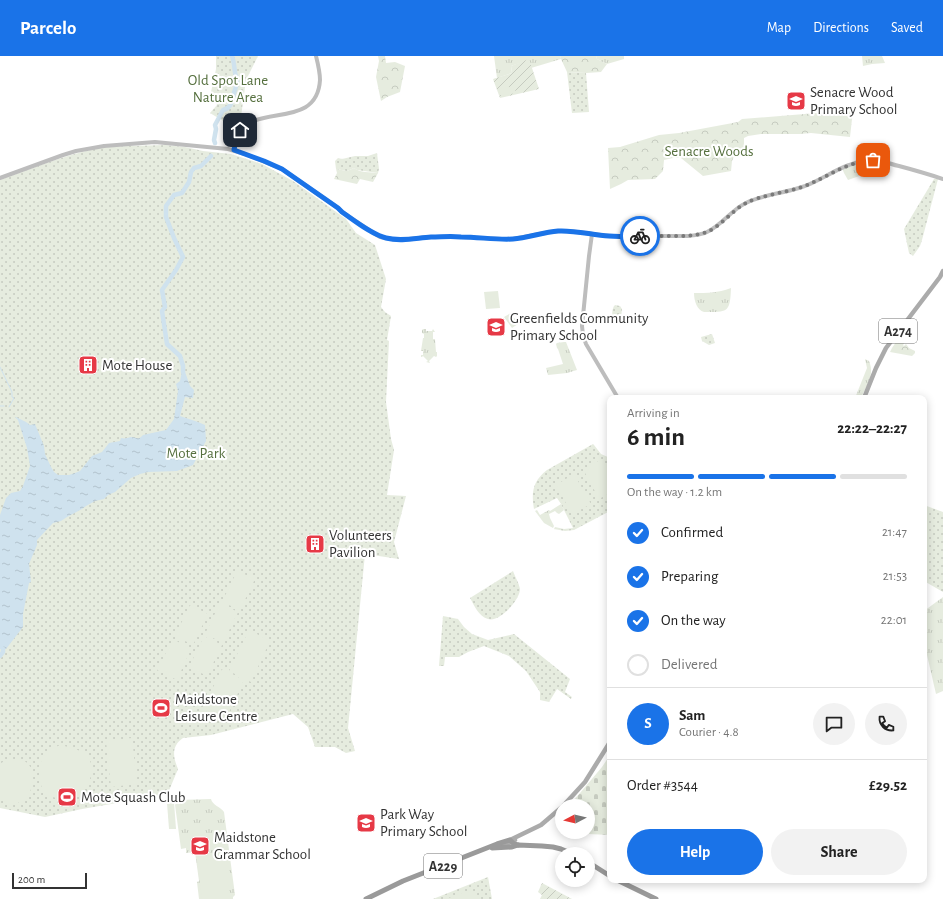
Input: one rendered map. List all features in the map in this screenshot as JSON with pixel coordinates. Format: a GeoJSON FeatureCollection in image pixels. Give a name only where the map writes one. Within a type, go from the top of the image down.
{"type":"FeatureCollection","features":[{"type":"Feature","properties":{"kind":"highway","name":"A229"},"geometry":{"type":"LineString","coordinates":[[366,899],[403,882],[489,848],[511,841],[515,845],[555,848]]}},
{"type":"Feature","properties":{"kind":"highway","name":"A229"},"geometry":{"type":"LineString","coordinates":[[489,848],[512,847],[518,845]]}},
{"type":"Feature","properties":{"kind":"highway"},"geometry":{"type":"LineString","coordinates":[[595,866],[607,874]]}},
{"type":"Feature","properties":{"kind":"highway"},"geometry":{"type":"LineString","coordinates":[[623,883],[656,899]]}},
{"type":"Feature","properties":{"kind":"main road","name":"A274"},"geometry":{"type":"LineString","coordinates":[[865,395],[886,348],[943,270]]}},
{"type":"Feature","properties":{"kind":"main road"},"geometry":{"type":"LineString","coordinates":[[569,799],[585,782],[607,747]]}},
{"type":"Feature","properties":{"kind":"main road"},"geometry":{"type":"LineString","coordinates":[[501,847],[541,825],[555,812]]}},
{"type":"Feature","properties":{"kind":"street"},"geometry":{"type":"LineString","coordinates":[[234,150],[236,138],[240,130],[251,122],[301,110],[313,100],[318,93],[320,79],[316,56]]}},
{"type":"Feature","properties":{"kind":"street"},"geometry":{"type":"LineString","coordinates":[[0,178],[63,155],[99,147],[156,142],[228,149],[264,161],[282,169],[380,237],[398,240],[429,237],[513,239],[560,231],[609,236],[689,236],[706,232],[717,226],[737,208],[747,202],[804,187],[848,165],[868,160],[882,161],[943,179]]}},
{"type":"Feature","properties":{"kind":"street"},"geometry":{"type":"LineString","coordinates":[[592,234],[582,326],[583,335],[586,344],[616,395]]}},
{"type":"Feature","properties":{"kind":"green space","name":"Old Spot Lane Nature Area"},"geometry":{"type":"Polygon","coordinates":[[[216,56],[258,56],[246,80],[240,124],[235,128],[210,113],[217,105],[211,92],[216,69],[216,56]]]}},
{"type":"Feature","properties":{"kind":"green space"},"geometry":{"type":"Polygon","coordinates":[[[378,56],[385,56],[386,63],[395,62],[405,66],[400,92],[381,101],[376,77],[379,61],[378,56]]]}},
{"type":"Feature","properties":{"kind":"green space"},"geometry":{"type":"Polygon","coordinates":[[[494,56],[560,56],[561,59],[531,68],[529,60],[511,66],[512,73],[497,78],[494,56]]]}},
{"type":"Feature","properties":{"kind":"green space"},"geometry":{"type":"Polygon","coordinates":[[[560,56],[596,56],[597,59],[607,64],[601,72],[567,72],[560,56]]]}},
{"type":"Feature","properties":{"kind":"green space"},"geometry":{"type":"Polygon","coordinates":[[[596,56],[624,56],[624,59],[607,64],[597,59],[596,56]]]}},
{"type":"Feature","properties":{"kind":"green space"},"geometry":{"type":"Polygon","coordinates":[[[862,56],[882,56],[885,63],[863,66],[862,56]]]}},
{"type":"Feature","properties":{"kind":"green space"},"geometry":{"type":"Polygon","coordinates":[[[529,59],[539,89],[500,98],[493,79],[512,73],[511,66],[529,59]]]}},
{"type":"Feature","properties":{"kind":"green space"},"geometry":{"type":"Polygon","coordinates":[[[567,72],[586,73],[589,112],[572,113],[567,72]]]}},
{"type":"Feature","properties":{"kind":"green space"},"geometry":{"type":"Polygon","coordinates":[[[514,86],[516,93],[501,96],[499,89],[514,86]]]}},
{"type":"Feature","properties":{"kind":"green space","name":"Senacre Woods"},"geometry":{"type":"Polygon","coordinates":[[[853,110],[850,137],[811,133],[761,134],[748,136],[744,138],[744,152],[735,154],[732,161],[731,171],[703,176],[681,158],[673,158],[664,160],[663,171],[655,179],[628,180],[610,189],[608,148],[620,147],[659,135],[679,133],[738,122],[742,119],[853,110]]]}},
{"type":"Feature","properties":{"kind":"green space","name":"Mote Park"},"geometry":{"type":"Polygon","coordinates":[[[165,145],[231,154],[262,164],[293,181],[346,219],[356,233],[375,245],[386,279],[381,307],[391,316],[387,340],[389,341],[386,402],[394,450],[387,495],[406,496],[394,542],[399,559],[365,554],[348,728],[355,751],[346,753],[335,747],[315,747],[308,727],[293,714],[211,735],[183,738],[179,741],[175,748],[174,756],[178,769],[168,793],[45,817],[0,808],[0,180],[58,159],[94,149],[120,146],[165,145]]]}},
{"type":"Feature","properties":{"kind":"green space"},"geometry":{"type":"Polygon","coordinates":[[[377,153],[378,173],[357,170],[354,168],[347,171],[336,169],[335,161],[338,158],[342,159],[355,156],[368,156],[377,153]]]}},
{"type":"Feature","properties":{"kind":"green space"},"geometry":{"type":"Polygon","coordinates":[[[868,160],[868,169],[865,174],[848,180],[842,168],[868,160]]]}},
{"type":"Feature","properties":{"kind":"green space"},"geometry":{"type":"Polygon","coordinates":[[[354,168],[362,172],[378,173],[373,182],[360,179],[357,184],[334,179],[337,173],[336,169],[347,171],[354,168]]]}},
{"type":"Feature","properties":{"kind":"green space"},"geometry":{"type":"Polygon","coordinates":[[[934,179],[938,179],[922,240],[913,256],[909,253],[904,229],[934,179]]]}},
{"type":"Feature","properties":{"kind":"green space"},"geometry":{"type":"Polygon","coordinates":[[[731,288],[730,302],[728,307],[723,311],[704,312],[696,305],[694,293],[721,291],[731,288]]]}},
{"type":"Feature","properties":{"kind":"green space"},"geometry":{"type":"Polygon","coordinates":[[[498,291],[500,308],[486,309],[484,292],[498,291]]]}},
{"type":"Feature","properties":{"kind":"green space"},"geometry":{"type":"Polygon","coordinates":[[[615,305],[620,306],[622,309],[621,318],[618,321],[614,320],[612,316],[615,305]]]}},
{"type":"Feature","properties":{"kind":"green space"},"geometry":{"type":"Polygon","coordinates":[[[511,313],[518,324],[512,328],[504,317],[511,313]]]}},
{"type":"Feature","properties":{"kind":"green space"},"geometry":{"type":"Polygon","coordinates":[[[423,329],[426,329],[426,331],[432,331],[433,329],[435,332],[433,332],[433,339],[435,339],[437,356],[434,356],[429,361],[430,363],[426,362],[428,361],[423,356],[421,357],[421,355],[423,355],[423,351],[421,351],[424,338],[424,334],[422,333],[423,329]]]}},
{"type":"Feature","properties":{"kind":"green space"},"geometry":{"type":"Polygon","coordinates":[[[712,334],[715,343],[709,345],[702,341],[701,337],[712,334]]]}},
{"type":"Feature","properties":{"kind":"green space"},"geometry":{"type":"Polygon","coordinates":[[[900,336],[906,341],[903,345],[904,346],[906,344],[909,348],[915,351],[912,356],[890,352],[900,336]]]}},
{"type":"Feature","properties":{"kind":"green space"},"geometry":{"type":"Polygon","coordinates":[[[566,342],[577,370],[567,373],[548,375],[546,368],[563,364],[556,344],[566,342]]]}},
{"type":"Feature","properties":{"kind":"green space"},"geometry":{"type":"Polygon","coordinates":[[[865,359],[869,361],[871,373],[862,395],[856,395],[867,368],[865,359]]]}},
{"type":"Feature","properties":{"kind":"green space"},"geometry":{"type":"Polygon","coordinates":[[[593,444],[601,454],[607,457],[607,513],[574,530],[565,531],[554,529],[555,527],[564,529],[573,528],[557,498],[534,509],[534,487],[542,474],[593,444]]]}},
{"type":"Feature","properties":{"kind":"green space"},"geometry":{"type":"Polygon","coordinates":[[[602,459],[607,468],[607,495],[599,499],[583,469],[602,459]]]}},
{"type":"Feature","properties":{"kind":"green space"},"geometry":{"type":"Polygon","coordinates":[[[574,474],[591,504],[572,514],[556,485],[574,474]]]}},
{"type":"Feature","properties":{"kind":"green space"},"geometry":{"type":"Polygon","coordinates":[[[561,504],[564,510],[559,514],[555,511],[549,514],[554,526],[553,528],[544,523],[535,511],[537,510],[540,515],[561,504]]]}},
{"type":"Feature","properties":{"kind":"green space"},"geometry":{"type":"Polygon","coordinates":[[[927,506],[943,512],[943,592],[927,583],[927,506]]]}},
{"type":"Feature","properties":{"kind":"green space"},"geometry":{"type":"Polygon","coordinates":[[[237,571],[255,579],[240,610],[222,602],[237,571]]]}},
{"type":"Feature","properties":{"kind":"green space"},"geometry":{"type":"Polygon","coordinates":[[[513,571],[520,589],[517,599],[508,610],[498,618],[485,618],[477,610],[470,598],[513,571]]]}},
{"type":"Feature","properties":{"kind":"green space"},"geometry":{"type":"Polygon","coordinates":[[[943,597],[943,691],[936,694],[927,655],[927,609],[943,597]]]}},
{"type":"Feature","properties":{"kind":"green space"},"geometry":{"type":"Polygon","coordinates":[[[220,603],[238,612],[223,643],[205,634],[220,603]]]}},
{"type":"Feature","properties":{"kind":"green space"},"geometry":{"type":"Polygon","coordinates":[[[190,605],[208,614],[193,645],[175,636],[190,605]]]}},
{"type":"Feature","properties":{"kind":"green space"},"geometry":{"type":"Polygon","coordinates":[[[443,616],[458,619],[472,634],[488,640],[514,634],[570,679],[565,692],[572,697],[571,699],[557,689],[549,702],[540,700],[540,692],[526,671],[509,656],[484,646],[459,657],[445,657],[444,666],[439,666],[443,616]]]}},
{"type":"Feature","properties":{"kind":"green space"},"geometry":{"type":"Polygon","coordinates":[[[249,630],[270,641],[251,682],[229,671],[249,630]]]}},
{"type":"Feature","properties":{"kind":"green space"},"geometry":{"type":"Polygon","coordinates":[[[204,636],[222,645],[207,676],[189,667],[204,636]]]}},
{"type":"Feature","properties":{"kind":"green space"},"geometry":{"type":"Polygon","coordinates":[[[173,639],[191,649],[177,680],[157,670],[173,639]]]}},
{"type":"Feature","properties":{"kind":"green space"},"geometry":{"type":"Polygon","coordinates":[[[222,669],[244,680],[225,721],[202,710],[222,669]]]}},
{"type":"Feature","properties":{"kind":"green space"},"geometry":{"type":"Polygon","coordinates":[[[132,738],[137,784],[111,787],[106,741],[132,738]]]}},
{"type":"Feature","properties":{"kind":"green space"},"geometry":{"type":"Polygon","coordinates":[[[60,745],[84,753],[90,761],[92,769],[86,787],[82,792],[72,798],[66,799],[50,796],[45,792],[40,781],[39,774],[42,760],[49,750],[60,745]]]}},
{"type":"Feature","properties":{"kind":"green space"},"geometry":{"type":"Polygon","coordinates":[[[7,759],[26,762],[29,764],[32,771],[32,783],[29,794],[18,803],[7,803],[0,799],[0,764],[7,759]]]}},
{"type":"Feature","properties":{"kind":"green space"},"geometry":{"type":"Polygon","coordinates":[[[607,760],[607,835],[595,834],[595,799],[575,799],[607,760]]]}},
{"type":"Feature","properties":{"kind":"green space","name":"Maidstone Grammar School"},"geometry":{"type":"Polygon","coordinates":[[[211,799],[213,803],[224,812],[235,895],[233,899],[199,899],[197,882],[199,881],[195,852],[186,853],[186,848],[181,849],[175,805],[178,800],[211,799]]]}},
{"type":"Feature","properties":{"kind":"green space"},"geometry":{"type":"Polygon","coordinates":[[[174,802],[176,829],[169,829],[167,803],[174,802]]]}},
{"type":"Feature","properties":{"kind":"green space"},"geometry":{"type":"Polygon","coordinates":[[[210,852],[211,858],[224,856],[230,899],[202,899],[196,854],[210,852]]]}},
{"type":"Feature","properties":{"kind":"green space"},"geometry":{"type":"Polygon","coordinates":[[[488,877],[492,899],[433,899],[488,877]]]}},
{"type":"Feature","properties":{"kind":"green space"},"geometry":{"type":"Polygon","coordinates":[[[542,883],[572,899],[540,899],[542,895],[538,892],[542,883]]]}},
{"type":"Feature","properties":{"kind":"green space"},"geometry":{"type":"Polygon","coordinates":[[[472,889],[476,899],[446,899],[472,889]]]}},
{"type":"Feature","properties":{"kind":"water"},"geometry":{"type":"Polygon","coordinates":[[[183,366],[190,386],[194,390],[193,398],[185,397],[180,416],[205,425],[206,441],[193,465],[177,471],[148,472],[140,474],[131,478],[115,492],[108,495],[104,499],[95,501],[61,521],[53,523],[37,540],[37,545],[29,564],[31,582],[29,583],[23,614],[23,627],[6,649],[0,649],[0,515],[6,498],[11,493],[20,491],[30,466],[27,448],[18,420],[15,417],[30,425],[35,424],[44,446],[45,454],[54,472],[58,475],[69,475],[80,471],[92,456],[102,452],[109,443],[120,441],[121,438],[139,438],[143,435],[166,430],[174,419],[178,391],[176,384],[180,381],[183,366]]]}},
{"type":"Feature","properties":{"kind":"waterway"},"geometry":{"type":"LineString","coordinates":[[215,143],[215,125],[223,110],[226,109],[231,103],[237,84],[232,56]]}},
{"type":"Feature","properties":{"kind":"waterway"},"geometry":{"type":"LineString","coordinates":[[183,372],[180,356],[167,344],[162,311],[165,307],[162,290],[183,257],[166,217],[166,206],[174,195],[182,193],[189,182],[191,172],[194,168],[201,166],[211,156]]}},
{"type":"Feature","properties":{"kind":"waterway"},"geometry":{"type":"LineString","coordinates":[[0,367],[12,392],[12,397],[14,398],[9,407]]}},
{"type":"Feature","properties":{"kind":"waterway"},"geometry":{"type":"LineString","coordinates":[[0,656],[3,649]]}},
{"type":"Feature","properties":{"kind":"way so far"},"geometry":{"type":"LineString","coordinates":[[640,236],[689,236],[706,232],[717,226],[737,208],[747,202],[804,187],[848,165],[856,162],[873,160]]}},
{"type":"Feature","properties":{"kind":"place","name":"Senacre Wood Primary School"},"geometry":{"type":"Point","coordinates":[796,101]}},
{"type":"Feature","properties":{"kind":"place","name":"Greenfields Community Primary School"},"geometry":{"type":"Point","coordinates":[496,327]}},
{"type":"Feature","properties":{"kind":"place","name":"Mote House"},"geometry":{"type":"Point","coordinates":[88,365]}},
{"type":"Feature","properties":{"kind":"place","name":"Volunteers Pavilion"},"geometry":{"type":"Point","coordinates":[315,544]}},
{"type":"Feature","properties":{"kind":"place","name":"Maidstone Leisure Centre"},"geometry":{"type":"Point","coordinates":[161,708]}},
{"type":"Feature","properties":{"kind":"place","name":"Mote Squash Club"},"geometry":{"type":"Point","coordinates":[67,797]}},
{"type":"Feature","properties":{"kind":"place","name":"Park Way Primary School"},"geometry":{"type":"Point","coordinates":[366,823]}},
{"type":"Feature","properties":{"kind":"place","name":"Maidstone Grammar School"},"geometry":{"type":"Point","coordinates":[200,846]}},
{"type":"Feature","properties":{"kind":"route"},"geometry":{"type":"LineString","coordinates":[[240,130],[236,138],[234,150],[282,169],[380,237],[398,240],[429,237],[513,239],[560,231],[609,236],[640,236]]}}]}
